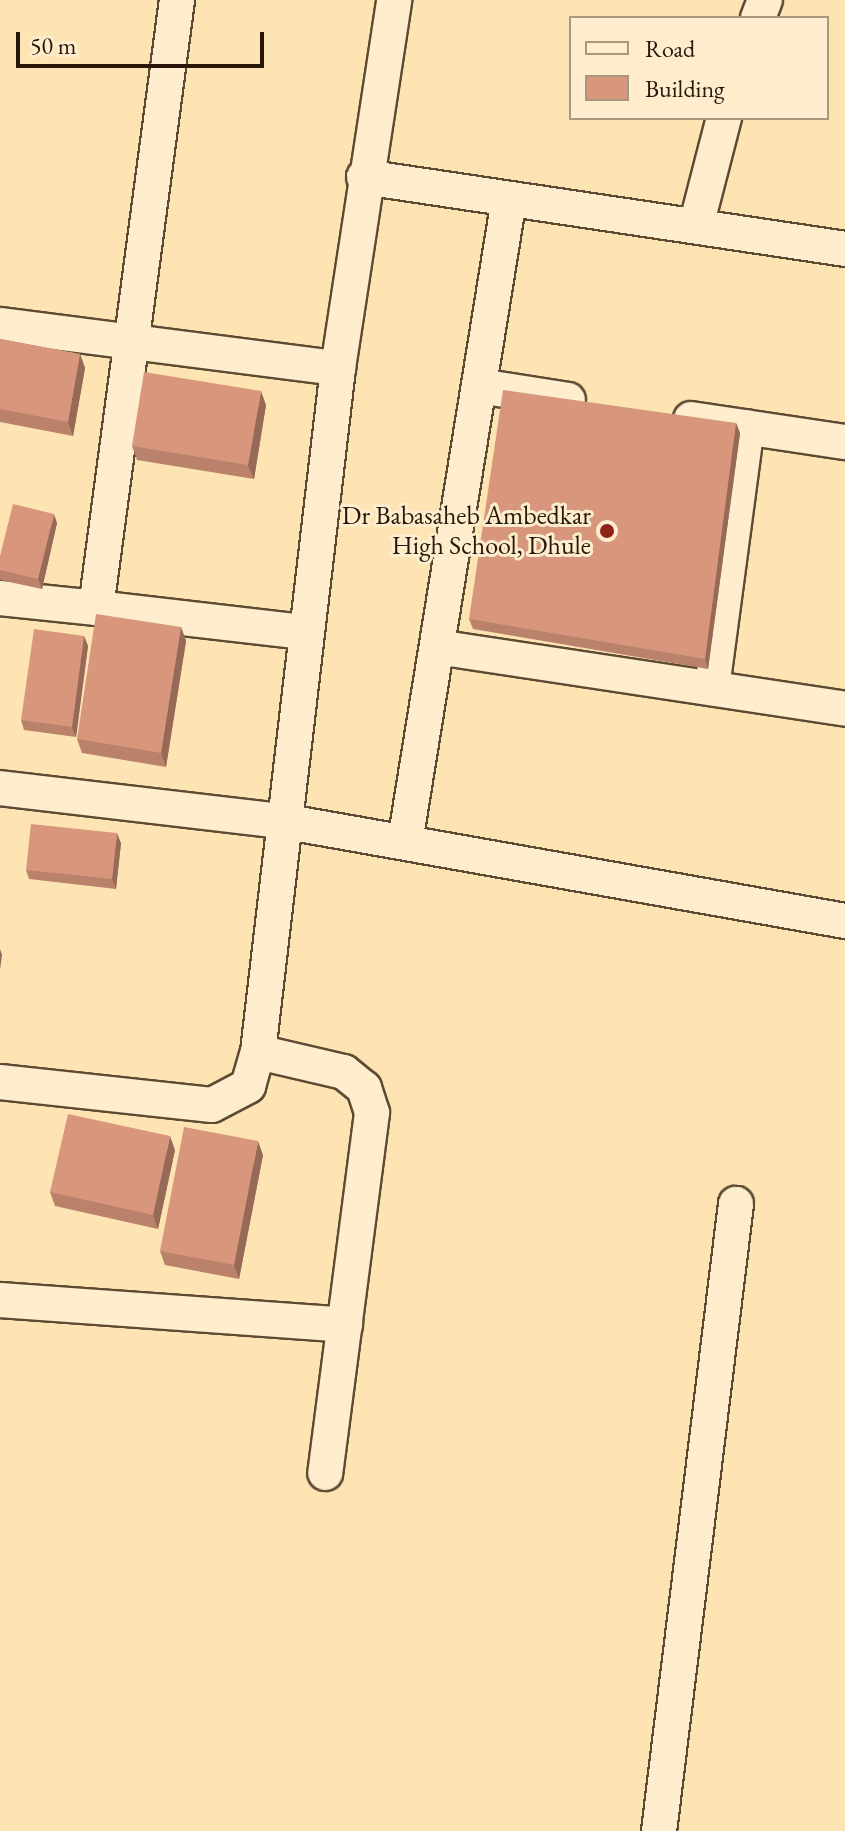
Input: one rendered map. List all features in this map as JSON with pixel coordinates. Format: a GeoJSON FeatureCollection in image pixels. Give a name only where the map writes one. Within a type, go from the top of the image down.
{"type":"FeatureCollection","features":[{"type":"Feature","properties":{"kind":"street"},"geometry":{"type":"LineString","coordinates":[[96,608],[127,341],[177,0]]}},
{"type":"Feature","properties":{"kind":"street"},"geometry":{"type":"LineString","coordinates":[[0,1082],[212,1105],[248,1086],[258,1052],[282,821],[338,368],[364,177],[394,0]]}},
{"type":"Feature","properties":{"kind":"street"},"geometry":{"type":"LineString","coordinates":[[696,226],[723,120]]}},
{"type":"Feature","properties":{"kind":"street"},"geometry":{"type":"LineString","coordinates":[[364,177],[845,249]]}},
{"type":"Feature","properties":{"kind":"street"},"geometry":{"type":"LineString","coordinates":[[405,842],[509,199]]}},
{"type":"Feature","properties":{"kind":"street"},"geometry":{"type":"LineString","coordinates":[[0,325],[338,368]]}},
{"type":"Feature","properties":{"kind":"street"},"geometry":{"type":"LineString","coordinates":[[479,386],[605,405]]}},
{"type":"Feature","properties":{"kind":"street"},"geometry":{"type":"LineString","coordinates":[[652,413],[845,442]]}},
{"type":"Feature","properties":{"kind":"street"},"geometry":{"type":"LineString","coordinates":[[712,688],[747,427]]}},
{"type":"Feature","properties":{"kind":"street"},"geometry":{"type":"LineString","coordinates":[[0,598],[305,632]]}},
{"type":"Feature","properties":{"kind":"street"},"geometry":{"type":"LineString","coordinates":[[437,647],[845,709]]}},
{"type":"Feature","properties":{"kind":"street"},"geometry":{"type":"LineString","coordinates":[[0,788],[282,821],[845,921]]}},
{"type":"Feature","properties":{"kind":"street"},"geometry":{"type":"LineString","coordinates":[[258,1052],[344,1072],[364,1088],[372,1113],[325,1473]]}},
{"type":"Feature","properties":{"kind":"street"},"geometry":{"type":"LineString","coordinates":[[659,1831],[736,1204]]}},
{"type":"Feature","properties":{"kind":"street"},"geometry":{"type":"LineString","coordinates":[[0,1300],[345,1325]]}},
{"type":"Feature","properties":{"kind":"building"},"geometry":{"type":"Polygon","coordinates":[[[0,339],[80,354],[68,422],[0,409],[0,339]]]}},
{"type":"Feature","properties":{"kind":"building"},"geometry":{"type":"Polygon","coordinates":[[[144,372],[261,391],[248,465],[132,446],[144,372]]]}},
{"type":"Feature","properties":{"kind":"building","name":"Dr Babasaheb Ambedkar High School, Dhule"},"geometry":{"type":"Polygon","coordinates":[[[503,390],[736,423],[705,659],[469,619],[503,390]]]}},
{"type":"Feature","properties":{"kind":"building"},"geometry":{"type":"Polygon","coordinates":[[[13,504],[54,514],[38,579],[0,570],[0,556],[13,504]]]}},
{"type":"Feature","properties":{"kind":"building"},"geometry":{"type":"Polygon","coordinates":[[[96,614],[181,627],[161,753],[77,739],[96,614]]]}},
{"type":"Feature","properties":{"kind":"building"},"geometry":{"type":"Polygon","coordinates":[[[34,629],[84,636],[72,727],[21,720],[34,629]]]}},
{"type":"Feature","properties":{"kind":"building"},"geometry":{"type":"Polygon","coordinates":[[[31,824],[117,833],[112,879],[26,870],[31,824]]]}},
{"type":"Feature","properties":{"kind":"building"},"geometry":{"type":"Polygon","coordinates":[[[68,1114],[170,1136],[153,1215],[50,1192],[68,1114]]]}},
{"type":"Feature","properties":{"kind":"building"},"geometry":{"type":"Polygon","coordinates":[[[184,1127],[258,1141],[234,1265],[160,1251],[184,1127]]]}},
{"type":"Feature","properties":{"kind":"place","name":"Dr Babasaheb Ambedkar High School, Dhule"},"geometry":{"type":"Point","coordinates":[607,531]}}]}
